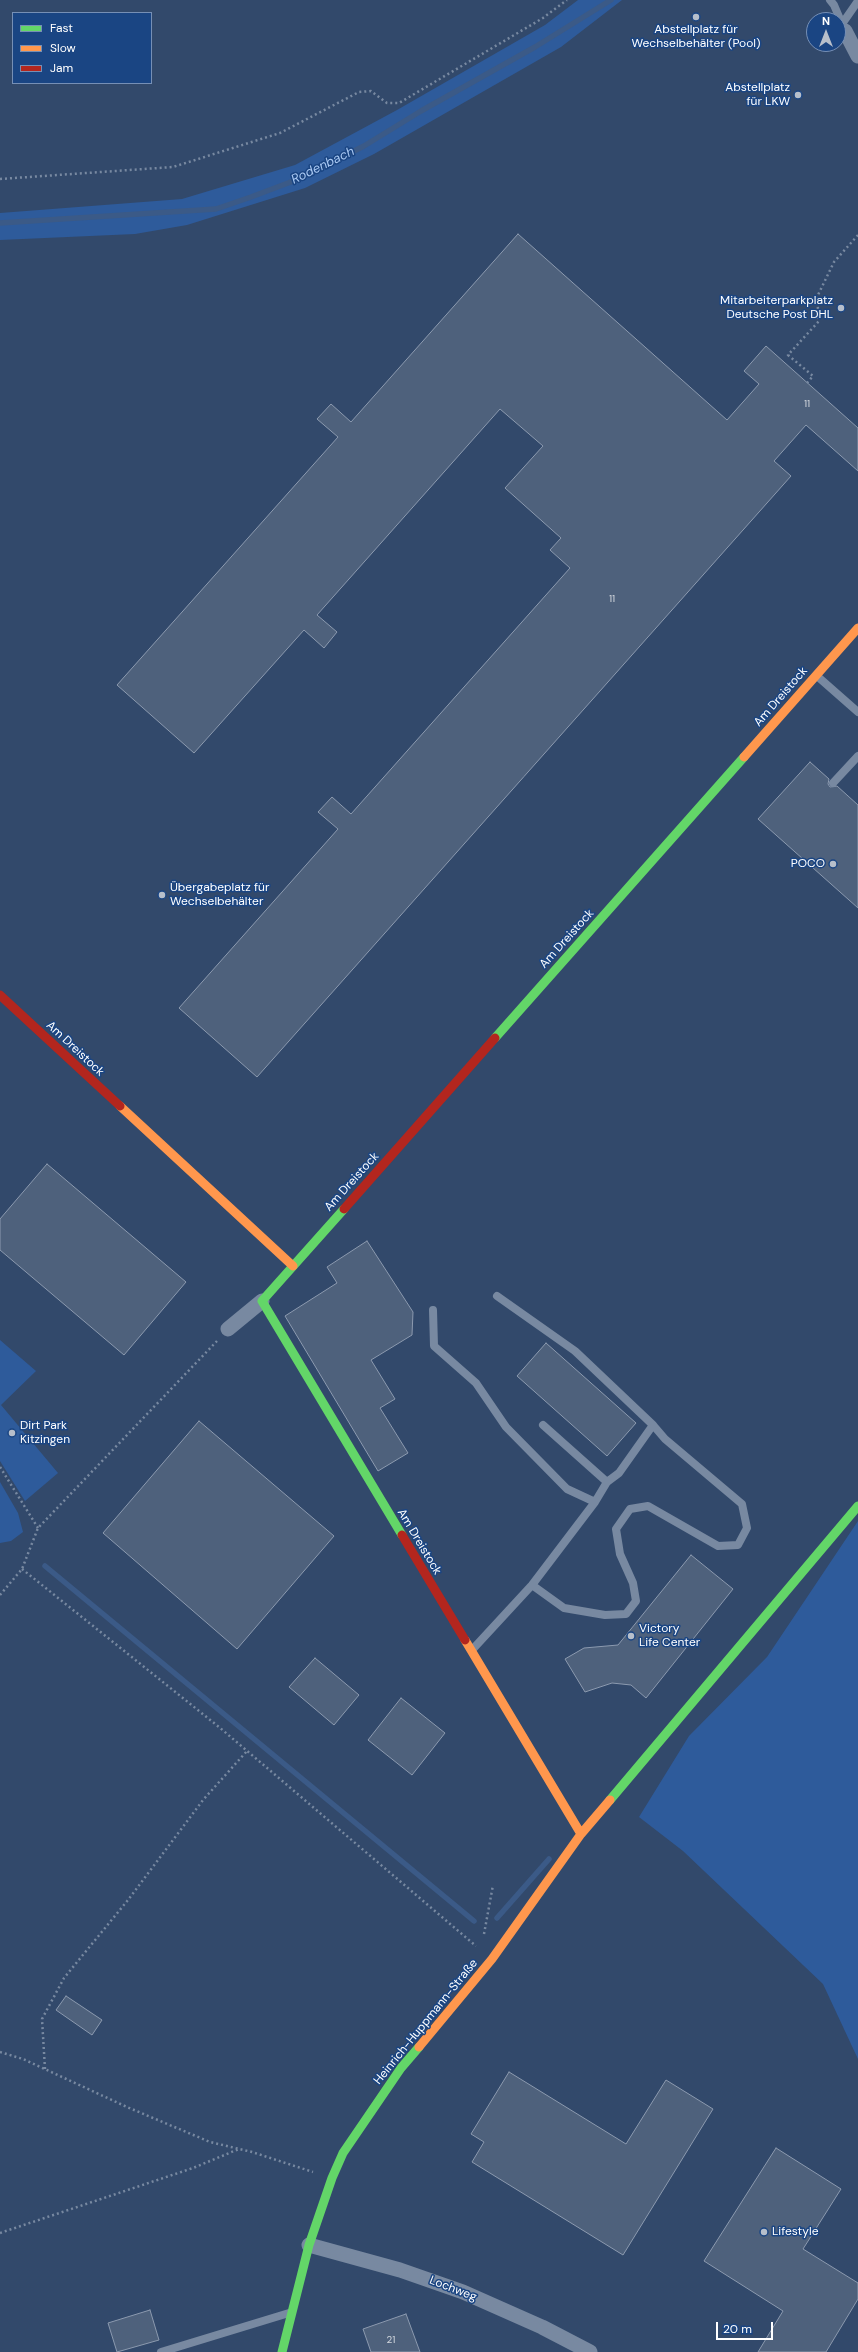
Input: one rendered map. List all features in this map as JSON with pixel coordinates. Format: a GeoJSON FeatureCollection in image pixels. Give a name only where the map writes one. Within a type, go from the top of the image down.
{"type":"FeatureCollection","features":[{"type":"Feature","properties":{"kind":"street"},"geometry":{"type":"LineString","coordinates":[[846,32],[857,53]]}},
{"type":"Feature","properties":{"kind":"street","name":"Am Dreistock"},"geometry":{"type":"LineString","coordinates":[[581,1834],[470,1652],[262,1301],[858,628]]}},
{"type":"Feature","properties":{"kind":"street","name":"Am Dreistock"},"geometry":{"type":"LineString","coordinates":[[0,996],[293,1266]]}},
{"type":"Feature","properties":{"kind":"street"},"geometry":{"type":"LineString","coordinates":[[228,1329],[262,1301]]}},
{"type":"Feature","properties":{"kind":"street","name":"Heinrich-Huppmann-Straße"},"geometry":{"type":"LineString","coordinates":[[282,2352],[309,2246],[332,2178],[343,2153],[401,2068],[492,1959],[581,1834],[858,1506]]}},
{"type":"Feature","properties":{"kind":"street","name":"Lochweg"},"geometry":{"type":"LineString","coordinates":[[309,2246],[400,2270],[463,2292],[542,2327],[590,2352]]}},
{"type":"Feature","properties":{"kind":"lane"},"geometry":{"type":"LineString","coordinates":[[830,0],[836,12]]}},
{"type":"Feature","properties":{"kind":"lane"},"geometry":{"type":"LineString","coordinates":[[846,24],[858,1]]}},
{"type":"Feature","properties":{"kind":"lane"},"geometry":{"type":"LineString","coordinates":[[816,675],[858,712]]}},
{"type":"Feature","properties":{"kind":"lane"},"geometry":{"type":"LineString","coordinates":[[834,783],[858,756]]}},
{"type":"Feature","properties":{"kind":"lane"},"geometry":{"type":"LineString","coordinates":[[497,1296],[575,1351],[665,1438],[742,1504],[747,1528],[738,1545],[718,1546],[648,1506],[630,1508],[616,1529],[620,1554],[633,1583],[636,1600],[626,1614],[605,1615],[564,1608],[532,1585]]}},
{"type":"Feature","properties":{"kind":"lane"},"geometry":{"type":"LineString","coordinates":[[433,1310],[434,1346],[476,1383],[506,1427],[567,1489],[596,1502]]}},
{"type":"Feature","properties":{"kind":"lane"},"geometry":{"type":"LineString","coordinates":[[543,1425],[607,1482]]}},
{"type":"Feature","properties":{"kind":"lane"},"geometry":{"type":"LineString","coordinates":[[470,1652],[532,1585],[596,1502],[607,1482],[619,1473],[653,1425]]}},
{"type":"Feature","properties":{"kind":"lane"},"geometry":{"type":"LineString","coordinates":[[161,2352],[292,2312]]}},
{"type":"Feature","properties":{"kind":"path"},"geometry":{"type":"LineString","coordinates":[[0,179],[173,167],[280,133],[358,92],[371,91],[387,103],[399,102],[543,18],[567,0]]}},
{"type":"Feature","properties":{"kind":"path"},"geometry":{"type":"LineString","coordinates":[[807,383],[813,376],[788,355],[819,321],[817,297],[834,262],[858,235]]}},
{"type":"Feature","properties":{"kind":"path"},"geometry":{"type":"LineString","coordinates":[[0,1595],[22,1569],[38,1528],[228,1329]]}},
{"type":"Feature","properties":{"kind":"path"},"geometry":{"type":"LineString","coordinates":[[0,1467],[38,1528]]}},
{"type":"Feature","properties":{"kind":"path"},"geometry":{"type":"LineString","coordinates":[[22,1569],[219,1727],[492,1959]]}},
{"type":"Feature","properties":{"kind":"path"},"geometry":{"type":"LineString","coordinates":[[45,2069],[42,2018],[64,1978],[128,1900],[203,1800],[247,1751]]}},
{"type":"Feature","properties":{"kind":"path"},"geometry":{"type":"LineString","coordinates":[[483,1935],[493,1885]]}},
{"type":"Feature","properties":{"kind":"path"},"geometry":{"type":"LineString","coordinates":[[0,2052],[45,2069],[210,2142],[240,2149],[332,2178]]}},
{"type":"Feature","properties":{"kind":"path"},"geometry":{"type":"LineString","coordinates":[[0,2233],[193,2168],[240,2149]]}},
{"type":"Feature","properties":{"kind":"shaded area"},"geometry":{"type":"Polygon","coordinates":[[[578,0],[622,0],[561,47],[374,154],[305,188],[187,225],[135,234],[0,240],[0,213],[182,199],[295,165],[397,110],[545,25],[578,0]]]}},
{"type":"Feature","properties":{"kind":"shaded area","name":"Dirt Park Kitzingen"},"geometry":{"type":"Polygon","coordinates":[[[0,1340],[36,1371],[1,1405],[58,1473],[25,1501],[0,1461],[0,1340]]]}},
{"type":"Feature","properties":{"kind":"shaded area"},"geometry":{"type":"Polygon","coordinates":[[[0,1482],[18,1513],[23,1532],[11,1541],[0,1543],[0,1482]]]}},
{"type":"Feature","properties":{"kind":"shaded area"},"geometry":{"type":"Polygon","coordinates":[[[858,1521],[858,2059],[823,1984],[683,1851],[639,1817],[689,1736],[767,1657],[858,1521]]]}},
{"type":"Feature","properties":{"kind":"building"},"geometry":{"type":"Polygon","coordinates":[[[518,234],[727,420],[759,384],[744,371],[766,346],[858,428],[858,471],[806,425],[774,461],[791,476],[257,1077],[179,1008],[338,829],[318,812],[332,797],[351,814],[570,568],[550,550],[561,538],[505,488],[543,446],[500,409],[317,615],[337,632],[324,648],[304,630],[194,753],[117,685],[338,437],[317,419],[331,404],[351,422],[518,234]]]}},
{"type":"Feature","properties":{"kind":"building","name":"POCO"},"geometry":{"type":"Polygon","coordinates":[[[810,762],[829,779],[828,784],[830,787],[837,786],[858,805],[858,908],[758,819],[810,762]]]}},
{"type":"Feature","properties":{"kind":"building"},"geometry":{"type":"Polygon","coordinates":[[[47,1164],[186,1282],[124,1355],[0,1250],[0,1219],[47,1164]]]}},
{"type":"Feature","properties":{"kind":"building"},"geometry":{"type":"Polygon","coordinates":[[[367,1241],[413,1312],[412,1335],[371,1360],[395,1399],[380,1408],[408,1453],[378,1471],[285,1316],[337,1283],[327,1267],[367,1241]]]}},
{"type":"Feature","properties":{"kind":"building"},"geometry":{"type":"Polygon","coordinates":[[[546,1343],[636,1423],[607,1456],[517,1376],[546,1343]]]}},
{"type":"Feature","properties":{"kind":"building"},"geometry":{"type":"Polygon","coordinates":[[[199,1421],[334,1536],[237,1649],[103,1533],[199,1421]]]}},
{"type":"Feature","properties":{"kind":"building"},"geometry":{"type":"Polygon","coordinates":[[[691,1555],[733,1589],[646,1698],[631,1685],[612,1683],[585,1692],[565,1659],[584,1648],[618,1645],[691,1555]]]}},
{"type":"Feature","properties":{"kind":"building"},"geometry":{"type":"Polygon","coordinates":[[[315,1658],[359,1695],[334,1725],[289,1687],[315,1658]]]}},
{"type":"Feature","properties":{"kind":"building"},"geometry":{"type":"Polygon","coordinates":[[[401,1698],[445,1733],[412,1775],[368,1740],[401,1698]]]}},
{"type":"Feature","properties":{"kind":"building"},"geometry":{"type":"Polygon","coordinates":[[[66,1996],[102,2020],[92,2035],[56,2010],[66,1996]]]}},
{"type":"Feature","properties":{"kind":"building"},"geometry":{"type":"Polygon","coordinates":[[[509,2072],[626,2144],[666,2080],[713,2109],[623,2255],[472,2162],[484,2142],[471,2134],[509,2072]]]}},
{"type":"Feature","properties":{"kind":"building"},"geometry":{"type":"Polygon","coordinates":[[[776,2148],[841,2189],[803,2249],[858,2283],[858,2299],[826,2352],[758,2352],[783,2311],[704,2261],[776,2148]]]}},
{"type":"Feature","properties":{"kind":"building"},"geometry":{"type":"Polygon","coordinates":[[[150,2310],[159,2340],[117,2352],[108,2323],[150,2310]]]}},
{"type":"Feature","properties":{"kind":"building"},"geometry":{"type":"Polygon","coordinates":[[[406,2314],[420,2352],[371,2352],[363,2329],[406,2314]]]}},
{"type":"Feature","properties":{"kind":"waterway","name":"Rodenbach"},"geometry":{"type":"LineString","coordinates":[[0,223],[216,209],[251,197],[296,180],[364,146],[421,111],[535,47],[611,0]]}},
{"type":"Feature","properties":{"kind":"waterway"},"geometry":{"type":"LineString","coordinates":[[45,1566],[474,1921]]}},
{"type":"Feature","properties":{"kind":"waterway"},"geometry":{"type":"LineString","coordinates":[[497,1918],[549,1859]]}},
{"type":"Feature","properties":{"kind":"traffic: fast"},"geometry":{"type":"LineString","coordinates":[[495,1038],[744,757]]}},
{"type":"Feature","properties":{"kind":"traffic: fast"},"geometry":{"type":"LineString","coordinates":[[344,1209],[262,1301],[402,1535]]}},
{"type":"Feature","properties":{"kind":"traffic: fast"},"geometry":{"type":"LineString","coordinates":[[610,1800],[858,1506]]}},
{"type":"Feature","properties":{"kind":"traffic: fast"},"geometry":{"type":"LineString","coordinates":[[282,2352],[309,2245],[332,2178],[343,2153],[401,2068],[419,2047]]}},
{"type":"Feature","properties":{"kind":"traffic: slow"},"geometry":{"type":"LineString","coordinates":[[744,757],[858,628]]}},
{"type":"Feature","properties":{"kind":"traffic: slow"},"geometry":{"type":"LineString","coordinates":[[120,1106],[293,1266]]}},
{"type":"Feature","properties":{"kind":"traffic: slow"},"geometry":{"type":"LineString","coordinates":[[465,1640],[581,1834]]}},
{"type":"Feature","properties":{"kind":"traffic: slow"},"geometry":{"type":"LineString","coordinates":[[419,2047],[492,1959],[581,1834],[610,1800]]}},
{"type":"Feature","properties":{"kind":"traffic: jam"},"geometry":{"type":"LineString","coordinates":[[0,995],[120,1106]]}},
{"type":"Feature","properties":{"kind":"traffic: jam"},"geometry":{"type":"LineString","coordinates":[[344,1209],[495,1038]]}},
{"type":"Feature","properties":{"kind":"traffic: jam"},"geometry":{"type":"LineString","coordinates":[[402,1535],[465,1640]]}},
{"type":"Feature","properties":{"kind":"place","name":"Abstellplatz für Wechselbehälter (Pool)"},"geometry":{"type":"Point","coordinates":[696,17]}},
{"type":"Feature","properties":{"kind":"place","name":"Abstellplatz für LKW"},"geometry":{"type":"Point","coordinates":[798,95]}},
{"type":"Feature","properties":{"kind":"place","name":"Mitarbeiterparkplatz Deutsche Post DHL"},"geometry":{"type":"Point","coordinates":[841,308]}},
{"type":"Feature","properties":{"kind":"place","name":"POCO"},"geometry":{"type":"Point","coordinates":[833,864]}},
{"type":"Feature","properties":{"kind":"place","name":"Übergabeplatz für Wechselbehälter"},"geometry":{"type":"Point","coordinates":[162,895]}},
{"type":"Feature","properties":{"kind":"place","name":"Dirt Park Kitzingen"},"geometry":{"type":"Point","coordinates":[12,1433]}},
{"type":"Feature","properties":{"kind":"place","name":"Victory Life Center"},"geometry":{"type":"Point","coordinates":[631,1636]}},
{"type":"Feature","properties":{"kind":"place","name":"Lifestyle"},"geometry":{"type":"Point","coordinates":[764,2232]}}]}
